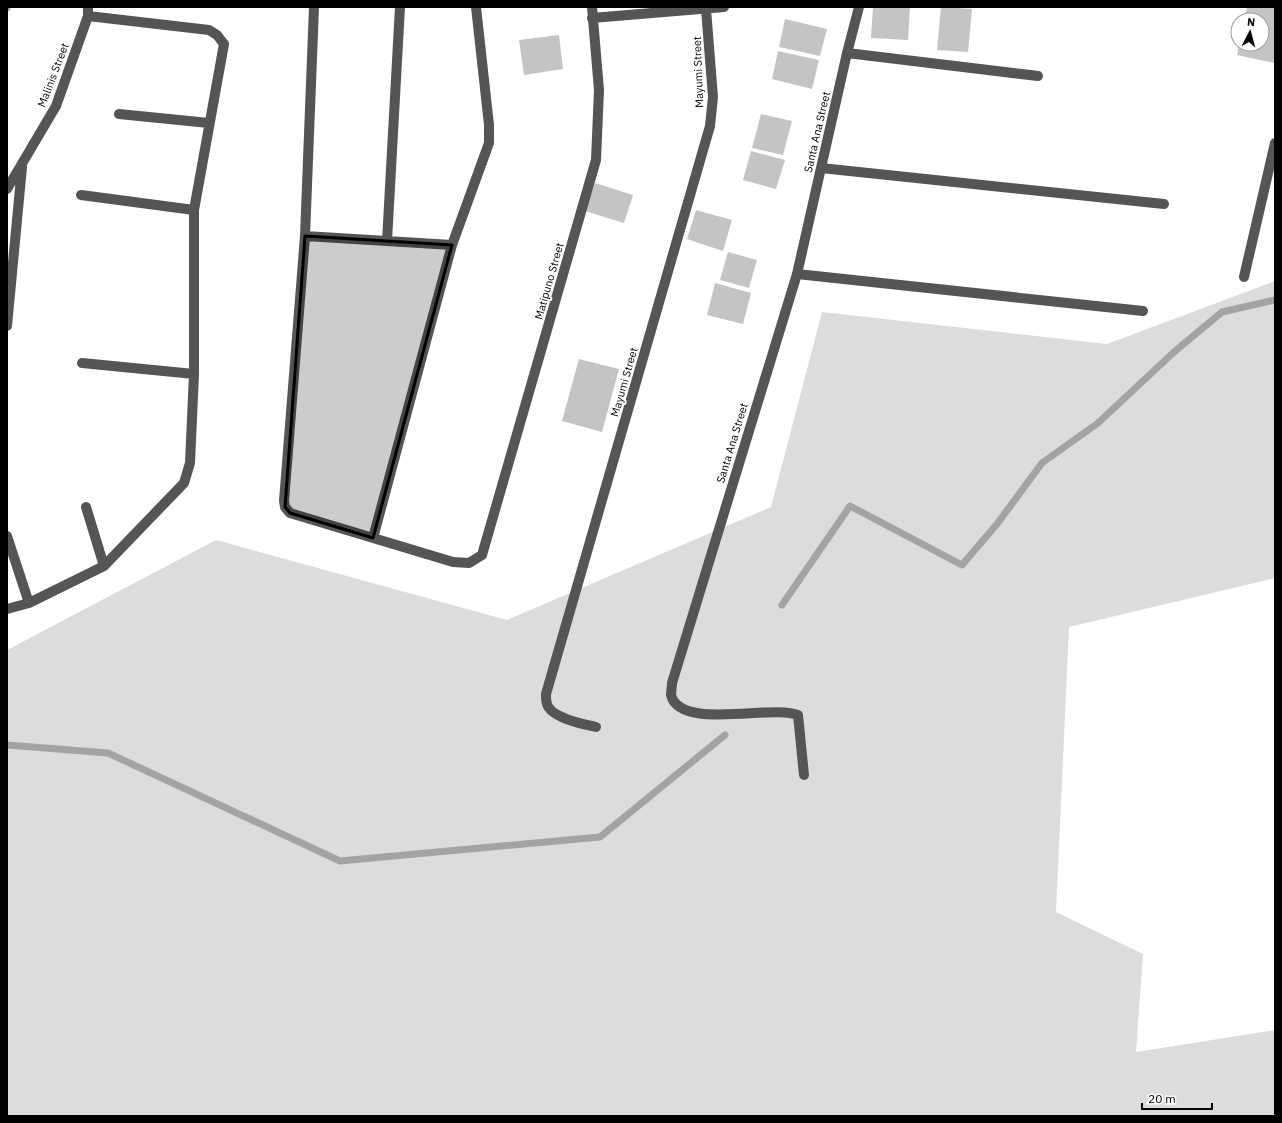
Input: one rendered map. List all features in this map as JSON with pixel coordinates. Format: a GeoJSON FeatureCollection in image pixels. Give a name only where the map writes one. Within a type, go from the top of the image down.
{"type":"FeatureCollection","features":[{"type":"Feature","properties":{"kind":"street"},"geometry":{"type":"LineString","coordinates":[[314,7],[305,236],[284,501],[285,507],[290,513],[373,538],[452,245],[489,143],[489,125],[476,7]]}},
{"type":"Feature","properties":{"kind":"street"},"geometry":{"type":"LineString","coordinates":[[387,240],[400,7]]}},
{"type":"Feature","properties":{"kind":"street","name":"Matipuno Street"},"geometry":{"type":"LineString","coordinates":[[373,538],[453,562],[469,563],[482,555],[596,160],[599,90],[592,7]]}},
{"type":"Feature","properties":{"kind":"street"},"geometry":{"type":"LineString","coordinates":[[592,18],[724,7]]}},
{"type":"Feature","properties":{"kind":"street","name":"Santa Ana Street"},"geometry":{"type":"LineString","coordinates":[[804,775],[801,723],[798,715],[791,712],[762,714],[692,713],[677,705],[671,695],[672,683],[678,659],[797,274],[847,53],[859,7]]}},
{"type":"Feature","properties":{"kind":"street","name":"Mayumi Street"},"geometry":{"type":"LineString","coordinates":[[596,727],[562,717],[553,712],[546,705],[546,694],[710,126],[713,96],[706,8]]}},
{"type":"Feature","properties":{"kind":"street"},"geometry":{"type":"LineString","coordinates":[[7,609],[29,604],[104,566],[184,483],[190,463],[194,374],[194,210],[224,44],[209,30],[88,11]]}},
{"type":"Feature","properties":{"kind":"street","name":"Malinis Street"},"geometry":{"type":"LineString","coordinates":[[7,189],[56,106],[88,11]]}},
{"type":"Feature","properties":{"kind":"street"},"geometry":{"type":"LineString","coordinates":[[847,53],[1038,76]]}},
{"type":"Feature","properties":{"kind":"street"},"geometry":{"type":"LineString","coordinates":[[119,114],[209,124]]}},
{"type":"Feature","properties":{"kind":"street"},"geometry":{"type":"LineString","coordinates":[[1244,277],[1275,143]]}},
{"type":"Feature","properties":{"kind":"street"},"geometry":{"type":"LineString","coordinates":[[7,326],[22,163]]}},
{"type":"Feature","properties":{"kind":"street"},"geometry":{"type":"LineString","coordinates":[[821,168],[1164,204]]}},
{"type":"Feature","properties":{"kind":"street"},"geometry":{"type":"LineString","coordinates":[[81,195],[194,210]]}},
{"type":"Feature","properties":{"kind":"street"},"geometry":{"type":"LineString","coordinates":[[305,236],[452,245]]}},
{"type":"Feature","properties":{"kind":"street"},"geometry":{"type":"LineString","coordinates":[[797,274],[1143,311]]}},
{"type":"Feature","properties":{"kind":"street"},"geometry":{"type":"LineString","coordinates":[[82,363],[194,374]]}},
{"type":"Feature","properties":{"kind":"street"},"geometry":{"type":"LineString","coordinates":[[86,507],[104,566]]}},
{"type":"Feature","properties":{"kind":"street"},"geometry":{"type":"LineString","coordinates":[[7,536],[29,604]]}},
{"type":"Feature","properties":{"kind":"highlighted area"},"geometry":{"type":"Polygon","coordinates":[[[305,236],[452,245],[373,538],[290,513],[285,507],[305,236]]]}},
{"type":"Feature","properties":{"kind":"shaded area"},"geometry":{"type":"Polygon","coordinates":[[[1275,281],[1275,578],[1069,627],[1056,912],[1143,954],[1136,1052],[1275,1030],[1275,1116],[7,1116],[7,650],[216,540],[507,620],[771,507],[822,312],[1107,344],[1275,281]]]}},
{"type":"Feature","properties":{"kind":"building"},"geometry":{"type":"Polygon","coordinates":[[[873,7],[910,7],[908,40],[871,38],[873,7]]]}},
{"type":"Feature","properties":{"kind":"building"},"geometry":{"type":"Polygon","coordinates":[[[941,7],[972,9],[968,52],[937,50],[941,7]]]}},
{"type":"Feature","properties":{"kind":"building"},"geometry":{"type":"Polygon","coordinates":[[[1247,7],[1275,7],[1274,63],[1237,55],[1238,52],[1270,52],[1270,12],[1246,12],[1247,7]]]}},
{"type":"Feature","properties":{"kind":"building"},"geometry":{"type":"Polygon","coordinates":[[[785,19],[827,29],[820,56],[779,47],[785,19]]]}},
{"type":"Feature","properties":{"kind":"building"},"geometry":{"type":"Polygon","coordinates":[[[559,35],[563,69],[524,75],[519,40],[559,35]]]}},
{"type":"Feature","properties":{"kind":"building"},"geometry":{"type":"Polygon","coordinates":[[[778,51],[819,60],[812,89],[772,79],[778,51]]]}},
{"type":"Feature","properties":{"kind":"building"},"geometry":{"type":"Polygon","coordinates":[[[761,114],[792,121],[783,155],[752,148],[761,114]]]}},
{"type":"Feature","properties":{"kind":"building"},"geometry":{"type":"Polygon","coordinates":[[[751,151],[785,160],[776,189],[743,180],[751,151]]]}},
{"type":"Feature","properties":{"kind":"building"},"geometry":{"type":"Polygon","coordinates":[[[595,183],[633,195],[624,223],[585,211],[595,183]]]}},
{"type":"Feature","properties":{"kind":"building"},"geometry":{"type":"Polygon","coordinates":[[[696,210],[732,220],[723,251],[687,239],[696,210]]]}},
{"type":"Feature","properties":{"kind":"building"},"geometry":{"type":"Polygon","coordinates":[[[728,252],[757,260],[749,288],[720,280],[728,252]]]}},
{"type":"Feature","properties":{"kind":"building"},"geometry":{"type":"Polygon","coordinates":[[[715,283],[751,293],[743,324],[707,315],[715,283]]]}},
{"type":"Feature","properties":{"kind":"building"},"geometry":{"type":"Polygon","coordinates":[[[579,359],[619,369],[602,432],[562,421],[579,359]]]}},
{"type":"Feature","properties":{"kind":"waterway"},"geometry":{"type":"LineString","coordinates":[[782,605],[850,506],[962,565],[997,524],[1042,463],[1098,423],[1174,352],[1222,312],[1275,300]]}},
{"type":"Feature","properties":{"kind":"waterway"},"geometry":{"type":"LineString","coordinates":[[7,745],[108,753],[340,861],[600,837],[725,735]]}}]}
